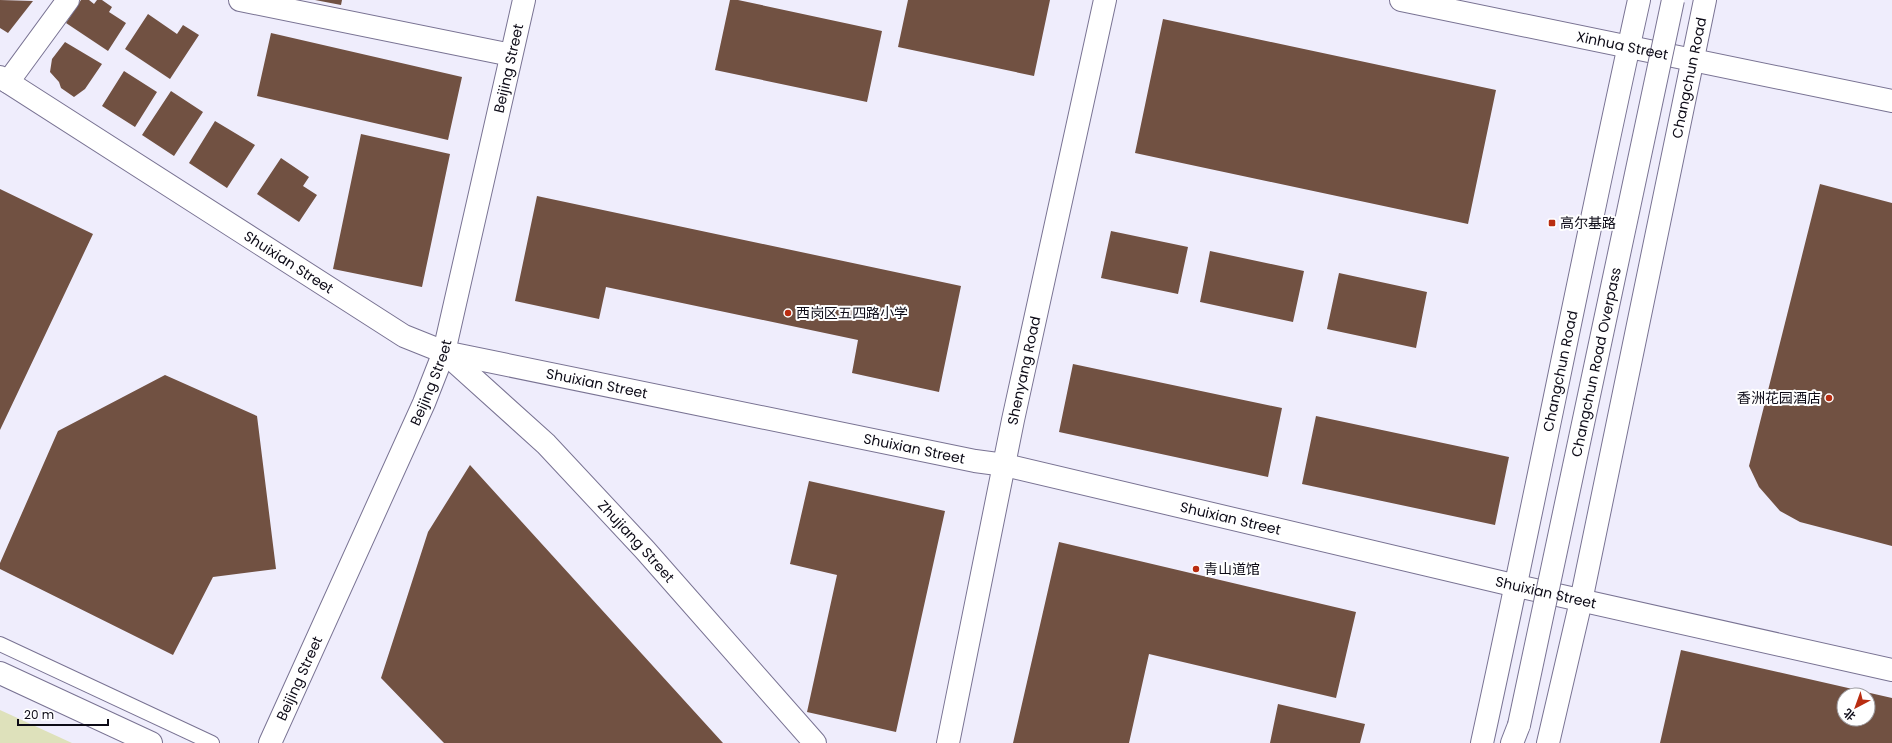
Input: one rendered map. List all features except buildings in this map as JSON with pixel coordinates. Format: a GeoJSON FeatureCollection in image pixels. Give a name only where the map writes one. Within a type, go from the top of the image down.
{"type":"FeatureCollection","features":[{"type":"Feature","properties":{"kind":"street"},"geometry":{"type":"LineString","coordinates":[[4,79],[68,0]]}},
{"type":"Feature","properties":{"kind":"street"},"geometry":{"type":"LineString","coordinates":[[240,0],[511,55]]}},
{"type":"Feature","properties":{"kind":"street","name":"Beijing Street"},"geometry":{"type":"LineString","coordinates":[[270,743],[424,402],[444,352],[524,0]]}},
{"type":"Feature","properties":{"kind":"street","name":"Shenyang Road"},"geometry":{"type":"LineString","coordinates":[[948,743],[1005,465],[1105,0]]}},
{"type":"Feature","properties":{"kind":"street","name":"Xinhua Street"},"geometry":{"type":"LineString","coordinates":[[1400,0],[1892,101]]}},
{"type":"Feature","properties":{"kind":"street","name":"Changchun Road"},"geometry":{"type":"LineString","coordinates":[[1482,743],[1517,586],[1639,0]]}},
{"type":"Feature","properties":{"kind":"street","name":"Changchun Road Overpass"},"geometry":{"type":"LineString","coordinates":[[1517,737],[1673,0]]}},
{"type":"Feature","properties":{"kind":"street","name":"Changchun Road"},"geometry":{"type":"LineString","coordinates":[[1548,743],[1581,601],[1705,0]]}},
{"type":"Feature","properties":{"kind":"street","name":"Shuixian Street"},"geometry":{"type":"LineString","coordinates":[[4,79],[404,336],[444,352],[975,461],[1005,465],[1581,601],[1892,670]]}},
{"type":"Feature","properties":{"kind":"street","name":"Zhujiang Street"},"geometry":{"type":"LineString","coordinates":[[444,352],[546,444],[645,550],[815,743]]}},
{"type":"Feature","properties":{"kind":"street"},"geometry":{"type":"LineString","coordinates":[[0,673],[151,743]]}},
{"type":"Feature","properties":{"kind":"lane"},"geometry":{"type":"LineString","coordinates":[[0,644],[212,743]]}},
{"type":"Feature","properties":{"kind":"green space"},"geometry":{"type":"Polygon","coordinates":[[[0,710],[72,743],[0,743],[0,710]]]}},
{"type":"Feature","properties":{"kind":"place","name":"高尔基路"},"geometry":{"type":"Point","coordinates":[1552,223]}},
{"type":"Feature","properties":{"kind":"place","name":"西岗区五四路小学"},"geometry":{"type":"Point","coordinates":[788,313]}},
{"type":"Feature","properties":{"kind":"place","name":"香洲花园酒店"},"geometry":{"type":"Point","coordinates":[1829,398]}},
{"type":"Feature","properties":{"kind":"place","name":"青山道馆"},"geometry":{"type":"Point","coordinates":[1196,569]}}]}
